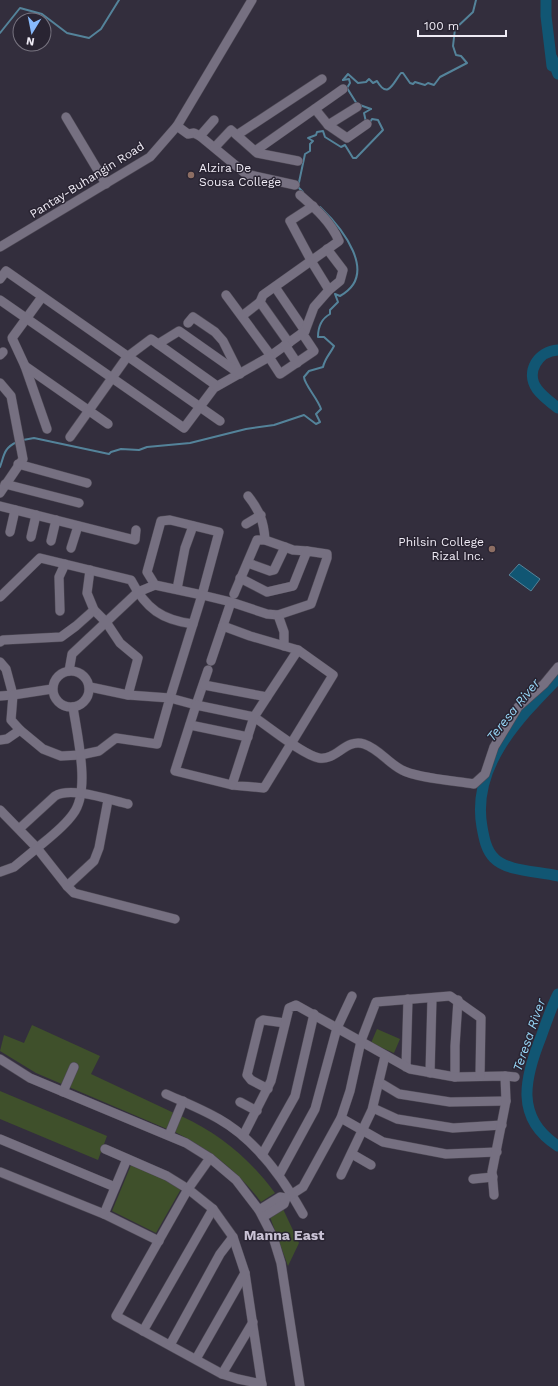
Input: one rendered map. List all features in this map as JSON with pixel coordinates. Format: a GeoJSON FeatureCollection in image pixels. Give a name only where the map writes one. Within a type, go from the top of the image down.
{"type":"FeatureCollection","features":[{"type":"Feature","properties":{"kind":"street","name":"Pantay-Buhangin Road"},"geometry":{"type":"LineString","coordinates":[[0,247],[150,157],[177,126],[252,0]]}},
{"type":"Feature","properties":{"kind":"street"},"geometry":{"type":"LineString","coordinates":[[237,136],[322,78]]}},
{"type":"Feature","properties":{"kind":"street"},"geometry":{"type":"LineString","coordinates":[[255,151],[343,89]]}},
{"type":"Feature","properties":{"kind":"street"},"geometry":{"type":"LineString","coordinates":[[328,125],[357,107]]}},
{"type":"Feature","properties":{"kind":"street"},"geometry":{"type":"LineString","coordinates":[[315,109],[328,125],[347,138],[367,124]]}},
{"type":"Feature","properties":{"kind":"street"},"geometry":{"type":"LineString","coordinates":[[66,117],[106,184]]}},
{"type":"Feature","properties":{"kind":"street"},"geometry":{"type":"LineString","coordinates":[[200,136],[214,120]]}},
{"type":"Feature","properties":{"kind":"street"},"geometry":{"type":"LineString","coordinates":[[177,126],[188,134],[194,133],[200,136],[246,174],[296,185]]}},
{"type":"Feature","properties":{"kind":"street"},"geometry":{"type":"LineString","coordinates":[[215,147],[231,130],[255,151],[298,161]]}},
{"type":"Feature","properties":{"kind":"street"},"geometry":{"type":"LineString","coordinates":[[242,316],[260,302],[263,295],[339,241],[333,228],[313,206],[300,195]]}},
{"type":"Feature","properties":{"kind":"street"},"geometry":{"type":"LineString","coordinates":[[313,206],[290,222],[329,290]]}},
{"type":"Feature","properties":{"kind":"street"},"geometry":{"type":"LineString","coordinates":[[0,300],[184,428],[217,386],[270,356],[304,332],[314,307],[329,290],[340,281],[343,270],[327,249]]}},
{"type":"Feature","properties":{"kind":"street"},"geometry":{"type":"LineString","coordinates":[[0,279],[6,271],[220,421]]}},
{"type":"Feature","properties":{"kind":"street"},"geometry":{"type":"LineString","coordinates":[[226,295],[270,356],[280,374],[314,351],[304,332],[275,287]]}},
{"type":"Feature","properties":{"kind":"street"},"geometry":{"type":"LineString","coordinates":[[42,297],[12,338],[26,366],[47,429]]}},
{"type":"Feature","properties":{"kind":"street"},"geometry":{"type":"LineString","coordinates":[[260,302],[297,362]]}},
{"type":"Feature","properties":{"kind":"street"},"geometry":{"type":"LineString","coordinates":[[188,323],[193,317],[215,332],[223,342],[240,374]]}},
{"type":"Feature","properties":{"kind":"street"},"geometry":{"type":"LineString","coordinates":[[158,344],[179,331],[240,374]]}},
{"type":"Feature","properties":{"kind":"street"},"geometry":{"type":"LineString","coordinates":[[70,437],[127,357],[151,339],[217,386]]}},
{"type":"Feature","properties":{"kind":"street"},"geometry":{"type":"LineString","coordinates":[[26,366],[108,424]]}},
{"type":"Feature","properties":{"kind":"street"},"geometry":{"type":"LineString","coordinates":[[0,383],[11,396],[18,425],[21,461],[0,493]]}},
{"type":"Feature","properties":{"kind":"street"},"geometry":{"type":"LineString","coordinates":[[21,461],[87,483]]}},
{"type":"Feature","properties":{"kind":"street"},"geometry":{"type":"LineString","coordinates":[[5,484],[78,504]]}},
{"type":"Feature","properties":{"kind":"street"},"geometry":{"type":"LineString","coordinates":[[248,496],[261,515],[264,524],[265,540]]}},
{"type":"Feature","properties":{"kind":"street"},"geometry":{"type":"LineString","coordinates":[[0,506],[78,526],[134,544],[136,530]]}},
{"type":"Feature","properties":{"kind":"street"},"geometry":{"type":"LineString","coordinates":[[10,532],[15,510]]}},
{"type":"Feature","properties":{"kind":"street"},"geometry":{"type":"LineString","coordinates":[[31,537],[36,515]]}},
{"type":"Feature","properties":{"kind":"street"},"geometry":{"type":"LineString","coordinates":[[246,524],[261,515]]}},
{"type":"Feature","properties":{"kind":"street"},"geometry":{"type":"LineString","coordinates":[[51,541],[56,520]]}},
{"type":"Feature","properties":{"kind":"street"},"geometry":{"type":"LineString","coordinates":[[0,662],[6,669],[13,695],[11,720],[42,749],[61,756],[80,755],[98,751],[116,738],[157,744],[202,595],[219,532],[170,520],[161,521],[147,572],[155,585]]}},
{"type":"Feature","properties":{"kind":"street"},"geometry":{"type":"LineString","coordinates":[[71,548],[78,526]]}},
{"type":"Feature","properties":{"kind":"street"},"geometry":{"type":"LineString","coordinates":[[177,589],[186,548],[193,526]]}},
{"type":"Feature","properties":{"kind":"street"},"geometry":{"type":"LineString","coordinates":[[69,671],[72,654],[138,592],[155,585],[202,595],[232,598],[267,614],[278,615],[311,604],[327,558],[324,553],[294,550],[265,540],[257,540],[232,598],[175,771],[232,785],[264,788],[333,675],[298,650],[223,626]]}},
{"type":"Feature","properties":{"kind":"street"},"geometry":{"type":"LineString","coordinates":[[248,563],[270,571],[274,570],[284,547]]}},
{"type":"Feature","properties":{"kind":"street"},"geometry":{"type":"LineString","coordinates":[[240,578],[267,592],[293,586],[307,551]]}},
{"type":"Feature","properties":{"kind":"street"},"geometry":{"type":"LineString","coordinates":[[0,597],[40,558],[132,580],[138,592],[156,612],[175,621],[193,624]]}},
{"type":"Feature","properties":{"kind":"street"},"geometry":{"type":"LineString","coordinates":[[60,611],[59,577],[65,564]]}},
{"type":"Feature","properties":{"kind":"street"},"geometry":{"type":"LineString","coordinates":[[90,570],[87,593],[94,610],[106,622],[120,643],[138,658],[128,695]]}},
{"type":"Feature","properties":{"kind":"street"},"geometry":{"type":"LineString","coordinates":[[0,642],[3,640],[62,637],[94,610]]}},
{"type":"Feature","properties":{"kind":"street"},"geometry":{"type":"LineString","coordinates":[[278,615],[284,632],[284,646]]}},
{"type":"Feature","properties":{"kind":"street"},"geometry":{"type":"LineString","coordinates":[[232,785],[254,717],[298,650]]}},
{"type":"Feature","properties":{"kind":"street"},"geometry":{"type":"LineString","coordinates":[[90,687],[128,695],[170,698],[254,717],[292,744],[319,758],[333,755],[348,744],[363,744],[379,752],[402,770],[474,784],[485,774],[494,747],[518,707],[544,684],[558,667]]}},
{"type":"Feature","properties":{"kind":"street"},"geometry":{"type":"LineString","coordinates":[[69,671],[80,673],[86,678],[90,687],[88,697],[82,704],[73,707],[64,705],[55,697],[52,689],[55,680],[61,674],[69,671]]}},
{"type":"Feature","properties":{"kind":"street"},"geometry":{"type":"LineString","coordinates":[[204,685],[267,697]]}},
{"type":"Feature","properties":{"kind":"street"},"geometry":{"type":"LineString","coordinates":[[0,696],[52,689]]}},
{"type":"Feature","properties":{"kind":"street"},"geometry":{"type":"LineString","coordinates":[[0,872],[14,867],[74,814],[81,794],[80,755],[73,707]]}},
{"type":"Feature","properties":{"kind":"street"},"geometry":{"type":"LineString","coordinates":[[190,724],[248,737]]}},
{"type":"Feature","properties":{"kind":"street"},"geometry":{"type":"LineString","coordinates":[[0,740],[7,739],[20,730]]}},
{"type":"Feature","properties":{"kind":"street"},"geometry":{"type":"LineString","coordinates":[[19,830],[55,796],[62,792],[81,794],[128,804]]}},
{"type":"Feature","properties":{"kind":"street"},"geometry":{"type":"LineString","coordinates":[[67,886],[94,860],[108,800]]}},
{"type":"Feature","properties":{"kind":"street"},"geometry":{"type":"LineString","coordinates":[[0,810],[37,848],[74,893],[174,919]]}},
{"type":"Feature","properties":{"kind":"street"},"geometry":{"type":"LineString","coordinates":[[279,1175],[315,1109],[337,1028],[352,996]]}},
{"type":"Feature","properties":{"kind":"street"},"geometry":{"type":"LineString","coordinates":[[261,1213],[284,1204],[289,1196],[303,1186],[341,1118],[350,1091],[361,1041],[376,1002],[450,996],[458,1000],[481,1018],[480,1076]]}},
{"type":"Feature","properties":{"kind":"street"},"geometry":{"type":"LineString","coordinates":[[430,1073],[432,998]]}},
{"type":"Feature","properties":{"kind":"street"},"geometry":{"type":"LineString","coordinates":[[406,1067],[408,999]]}},
{"type":"Feature","properties":{"kind":"street"},"geometry":{"type":"LineString","coordinates":[[455,1077],[455,1046],[458,1000]]}},
{"type":"Feature","properties":{"kind":"street"},"geometry":{"type":"LineString","coordinates":[[243,1136],[268,1089],[289,1008],[296,1005],[406,1067],[455,1077],[515,1077]]}},
{"type":"Feature","properties":{"kind":"street"},"geometry":{"type":"LineString","coordinates":[[262,1155],[295,1096],[314,1014]]}},
{"type":"Feature","properties":{"kind":"street"},"geometry":{"type":"LineString","coordinates":[[268,1089],[250,1080],[247,1075],[260,1022],[263,1020],[285,1023]]}},
{"type":"Feature","properties":{"kind":"street"},"geometry":{"type":"LineString","coordinates":[[341,1174],[364,1131],[373,1108],[385,1056]]}},
{"type":"Feature","properties":{"kind":"street"},"geometry":{"type":"LineString","coordinates":[[0,1059],[30,1078],[186,1143],[210,1158],[236,1180],[261,1213],[273,1237],[281,1263],[300,1386]]}},
{"type":"Feature","properties":{"kind":"street"},"geometry":{"type":"LineString","coordinates":[[63,1092],[74,1067]]}},
{"type":"Feature","properties":{"kind":"street"},"geometry":{"type":"LineString","coordinates":[[494,1195],[493,1177],[506,1102],[505,1076]]}},
{"type":"Feature","properties":{"kind":"street"},"geometry":{"type":"LineString","coordinates":[[379,1082],[400,1094],[450,1102],[506,1102]]}},
{"type":"Feature","properties":{"kind":"street"},"geometry":{"type":"LineString","coordinates":[[166,1094],[220,1119],[243,1136],[279,1175],[289,1196],[303,1214]]}},
{"type":"Feature","properties":{"kind":"street"},"geometry":{"type":"LineString","coordinates":[[169,1135],[183,1101]]}},
{"type":"Feature","properties":{"kind":"street"},"geometry":{"type":"LineString","coordinates":[[240,1102],[257,1111]]}},
{"type":"Feature","properties":{"kind":"street"},"geometry":{"type":"LineString","coordinates":[[373,1108],[397,1119],[453,1128],[502,1125]]}},
{"type":"Feature","properties":{"kind":"street"},"geometry":{"type":"LineString","coordinates":[[341,1118],[383,1142],[446,1154],[497,1152]]}},
{"type":"Feature","properties":{"kind":"street"},"geometry":{"type":"LineString","coordinates":[[0,1139],[115,1187]]}},
{"type":"Feature","properties":{"kind":"street"},"geometry":{"type":"LineString","coordinates":[[105,1149],[167,1176],[188,1189],[212,1209],[233,1237],[245,1273],[262,1385],[222,1374],[116,1316],[188,1189],[210,1158]]}},
{"type":"Feature","properties":{"kind":"street"},"geometry":{"type":"LineString","coordinates":[[352,1154],[371,1165]]}},
{"type":"Feature","properties":{"kind":"street"},"geometry":{"type":"LineString","coordinates":[[104,1214],[127,1159]]}},
{"type":"Feature","properties":{"kind":"street"},"geometry":{"type":"LineString","coordinates":[[0,1172],[104,1214],[159,1241]]}},
{"type":"Feature","properties":{"kind":"street"},"geometry":{"type":"LineString","coordinates":[[473,1179],[493,1177]]}},
{"type":"Feature","properties":{"kind":"street"},"geometry":{"type":"LineString","coordinates":[[143,1331],[212,1209]]}},
{"type":"Feature","properties":{"kind":"street"},"geometry":{"type":"LineString","coordinates":[[170,1345],[220,1254],[233,1237]]}},
{"type":"Feature","properties":{"kind":"street"},"geometry":{"type":"LineString","coordinates":[[196,1359],[245,1273]]}},
{"type":"Feature","properties":{"kind":"street"},"geometry":{"type":"LineString","coordinates":[[222,1374],[253,1322]]}},
{"type":"Feature","properties":{"kind":"green space"},"geometry":{"type":"Polygon","coordinates":[[[32,1025],[100,1056],[91,1074],[174,1113],[167,1129],[36,1073],[0,1051],[4,1035],[24,1043],[32,1025]]]}},
{"type":"Feature","properties":{"kind":"green space"},"geometry":{"type":"Polygon","coordinates":[[[377,1029],[400,1039],[394,1053],[371,1043],[377,1029]]]}},
{"type":"Feature","properties":{"kind":"green space"},"geometry":{"type":"Polygon","coordinates":[[[0,1091],[107,1136],[98,1160],[0,1119],[0,1091]]]}},
{"type":"Feature","properties":{"kind":"green space"},"geometry":{"type":"Polygon","coordinates":[[[181,1116],[221,1139],[233,1148],[255,1169],[275,1193],[261,1202],[243,1180],[211,1153],[175,1132],[181,1116]]]}},
{"type":"Feature","properties":{"kind":"green space"},"geometry":{"type":"Polygon","coordinates":[[[131,1165],[166,1180],[181,1189],[156,1233],[112,1211],[131,1165]]]}},
{"type":"Feature","properties":{"kind":"green space"},"geometry":{"type":"Polygon","coordinates":[[[283,1209],[299,1243],[288,1266],[270,1217],[283,1209]]]}},
{"type":"Feature","properties":{"kind":"water"},"geometry":{"type":"Polygon","coordinates":[[[519,564],[540,579],[531,591],[509,575],[519,564]]]}},
{"type":"Feature","properties":{"kind":"waterway"},"geometry":{"type":"LineString","coordinates":[[0,33],[20,8],[42,14],[67,33],[89,38],[101,29],[119,0]]}},
{"type":"Feature","properties":{"kind":"waterway"},"geometry":{"type":"LineString","coordinates":[[343,80],[348,74],[358,83],[366,82],[369,79],[373,83],[377,81],[381,87],[387,89],[390,88],[401,73],[403,73],[410,83],[413,84],[415,82],[425,85],[428,83],[434,85],[440,77],[467,63],[461,56],[456,55],[453,46],[455,29],[473,12],[476,0]]}},
{"type":"Feature","properties":{"kind":"waterway","name":"Teresa River"},"geometry":{"type":"LineString","coordinates":[[546,0],[546,16],[552,66],[552,58],[558,74]]}},
{"type":"Feature","properties":{"kind":"waterway"},"geometry":{"type":"LineString","coordinates":[[343,80],[349,79],[350,83],[347,88],[357,104],[371,109]]}},
{"type":"Feature","properties":{"kind":"waterway"},"geometry":{"type":"LineString","coordinates":[[366,122],[364,113],[371,109]]}},
{"type":"Feature","properties":{"kind":"waterway"},"geometry":{"type":"LineString","coordinates":[[303,192],[298,187],[305,154],[310,151],[310,144],[313,141],[308,138],[316,135],[317,132],[323,131],[325,137],[341,147],[345,145],[353,158],[356,158],[383,130],[378,120],[372,119],[370,122]]}},
{"type":"Feature","properties":{"kind":"waterway"},"geometry":{"type":"LineString","coordinates":[[23,440],[34,438],[109,454],[121,449],[139,450],[147,447],[190,443],[246,429],[274,425],[304,415],[316,424],[320,422],[316,414],[321,409],[306,384],[304,377],[309,371],[323,367],[334,346],[324,337],[318,337],[319,327],[324,318],[330,314],[330,310],[338,302],[335,294],[340,296],[351,287],[357,276],[357,263],[353,251],[338,226],[320,207]]}},
{"type":"Feature","properties":{"kind":"waterway","name":"Teresa River"},"geometry":{"type":"LineString","coordinates":[[558,350],[551,351],[539,358],[533,369],[532,376],[539,392],[558,408]]}},
{"type":"Feature","properties":{"kind":"waterway"},"geometry":{"type":"LineString","coordinates":[[0,467],[3,456],[9,447],[17,442]]}},
{"type":"Feature","properties":{"kind":"waterway","name":"Teresa River"},"geometry":{"type":"LineString","coordinates":[[558,678],[528,710],[501,745],[491,764],[484,784],[481,805],[482,827],[485,840],[487,848],[494,858],[500,863],[515,869],[558,876]]}},
{"type":"Feature","properties":{"kind":"waterway","name":"Teresa River"},"geometry":{"type":"LineString","coordinates":[[558,994],[535,1052],[528,1082],[527,1096],[529,1110],[535,1123],[544,1135],[558,1146]]}},
{"type":"Feature","properties":{"kind":"place","name":"Alzira De Sousa College"},"geometry":{"type":"Point","coordinates":[191,175]}},
{"type":"Feature","properties":{"kind":"place","name":"Philsin College Rizal Inc."},"geometry":{"type":"Point","coordinates":[492,549]}},
{"type":"Feature","properties":{"kind":"district","name":"Manna East"},"geometry":{"type":"Point","coordinates":[284,1235]}}]}
